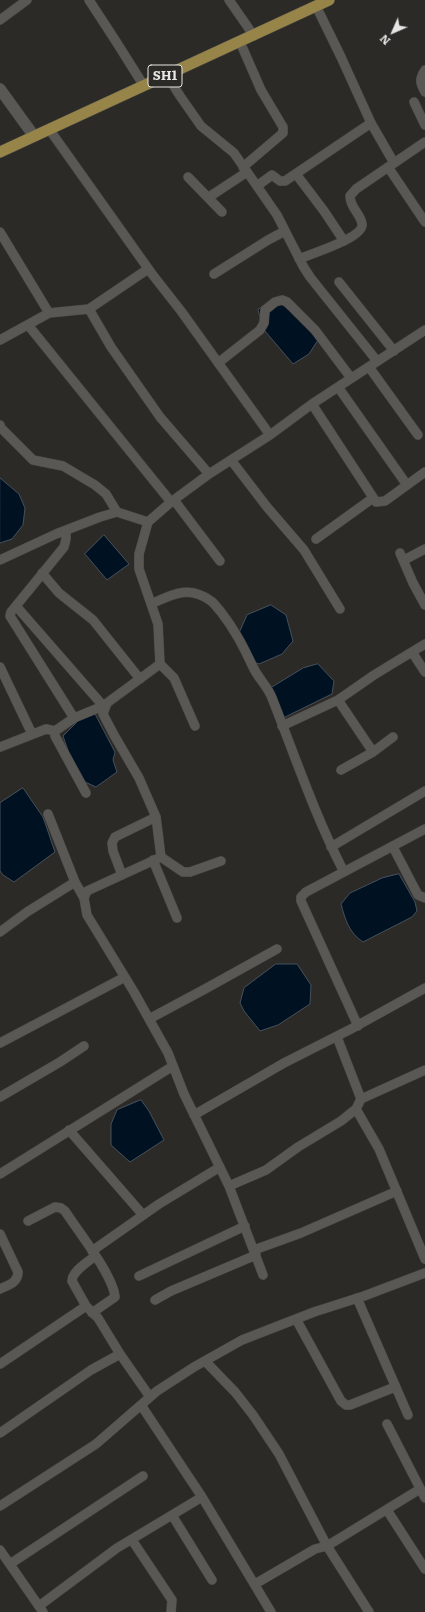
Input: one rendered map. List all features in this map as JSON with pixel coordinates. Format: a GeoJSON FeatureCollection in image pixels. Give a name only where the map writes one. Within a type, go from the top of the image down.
{"type":"FeatureCollection","features":[{"type":"Feature","properties":{"kind":"main road","name":"SH1"},"geometry":{"type":"LineString","coordinates":[[0,152],[167,74],[254,36],[329,0]]}},
{"type":"Feature","properties":{"kind":"street"},"geometry":{"type":"LineString","coordinates":[[0,20],[27,0]]}},
{"type":"Feature","properties":{"kind":"street"},"geometry":{"type":"LineString","coordinates":[[89,0],[118,43],[144,86]]}},
{"type":"Feature","properties":{"kind":"street"},"geometry":{"type":"LineString","coordinates":[[229,0],[254,36]]}},
{"type":"Feature","properties":{"kind":"street"},"geometry":{"type":"LineString","coordinates":[[316,6],[391,165],[425,222]]}},
{"type":"Feature","properties":{"kind":"street"},"geometry":{"type":"LineString","coordinates":[[209,197],[245,169],[283,133],[283,127],[261,90],[240,42]]}},
{"type":"Feature","properties":{"kind":"street"},"geometry":{"type":"LineString","coordinates":[[425,70],[420,77],[420,85],[425,92]]}},
{"type":"Feature","properties":{"kind":"street"},"geometry":{"type":"LineString","coordinates":[[167,74],[201,126],[234,153],[257,186],[277,215],[299,259],[310,277],[373,364],[418,435]]}},
{"type":"Feature","properties":{"kind":"street"},"geometry":{"type":"LineString","coordinates":[[0,89],[34,136]]}},
{"type":"Feature","properties":{"kind":"street"},"geometry":{"type":"LineString","coordinates":[[414,102],[425,125]]}},
{"type":"Feature","properties":{"kind":"street"},"geometry":{"type":"LineString","coordinates":[[257,186],[272,175],[283,182],[370,123]]}},
{"type":"Feature","properties":{"kind":"street"},"geometry":{"type":"LineString","coordinates":[[49,129],[148,269],[181,311],[270,435]]}},
{"type":"Feature","properties":{"kind":"street"},"geometry":{"type":"LineString","coordinates":[[299,259],[344,241],[359,231],[362,227],[362,223],[350,203],[350,196],[356,188],[425,142]]}},
{"type":"Feature","properties":{"kind":"street"},"geometry":{"type":"LineString","coordinates":[[296,174],[324,211],[344,241]]}},
{"type":"Feature","properties":{"kind":"street"},"geometry":{"type":"LineString","coordinates":[[188,176],[222,212]]}},
{"type":"Feature","properties":{"kind":"street"},"geometry":{"type":"LineString","coordinates":[[214,274],[285,231]]}},
{"type":"Feature","properties":{"kind":"street"},"geometry":{"type":"LineString","coordinates":[[0,232],[49,313]]}},
{"type":"Feature","properties":{"kind":"street"},"geometry":{"type":"LineString","coordinates":[[0,340],[49,313],[89,309],[148,269]]}},
{"type":"Feature","properties":{"kind":"street"},"geometry":{"type":"LineString","coordinates":[[339,282],[394,351]]}},
{"type":"Feature","properties":{"kind":"street"},"geometry":{"type":"LineString","coordinates":[[218,362],[260,330],[264,323],[265,310],[275,302],[282,300],[287,302],[315,330],[351,378]]}},
{"type":"Feature","properties":{"kind":"street"},"geometry":{"type":"LineString","coordinates":[[89,309],[110,347],[160,416],[209,474]]}},
{"type":"Feature","properties":{"kind":"street"},"geometry":{"type":"LineString","coordinates":[[28,325],[220,561]]}},
{"type":"Feature","properties":{"kind":"street"},"geometry":{"type":"LineString","coordinates":[[196,726],[174,678],[160,664],[158,624],[139,569],[139,554],[148,522],[172,501],[209,474],[270,435],[312,404],[425,330]]}},
{"type":"Feature","properties":{"kind":"street"},"geometry":{"type":"LineString","coordinates":[[338,387],[407,485]]}},
{"type":"Feature","properties":{"kind":"street"},"geometry":{"type":"LineString","coordinates":[[312,404],[373,498],[379,502],[385,501],[425,472]]}},
{"type":"Feature","properties":{"kind":"street"},"geometry":{"type":"LineString","coordinates":[[0,425],[1,428],[33,460],[63,466],[95,485],[106,494],[117,512]]}},
{"type":"Feature","properties":{"kind":"street"},"geometry":{"type":"LineString","coordinates":[[231,460],[267,507],[304,550],[340,609]]}},
{"type":"Feature","properties":{"kind":"street"},"geometry":{"type":"LineString","coordinates":[[316,539],[373,498]]}},
{"type":"Feature","properties":{"kind":"street"},"geometry":{"type":"LineString","coordinates":[[0,560],[66,530],[117,512],[148,522]]}},
{"type":"Feature","properties":{"kind":"street"},"geometry":{"type":"LineString","coordinates":[[66,530],[64,547],[11,612],[11,620],[74,718]]}},
{"type":"Feature","properties":{"kind":"street"},"geometry":{"type":"LineString","coordinates":[[425,550],[402,556],[413,583],[425,605]]}},
{"type":"Feature","properties":{"kind":"street"},"geometry":{"type":"LineString","coordinates":[[42,573],[59,593],[92,620],[140,678]]}},
{"type":"Feature","properties":{"kind":"street"},"geometry":{"type":"LineString","coordinates":[[151,604],[168,596],[185,591],[197,594],[211,601],[234,628],[255,670],[272,696],[282,726],[331,847],[344,872]]}},
{"type":"Feature","properties":{"kind":"street"},"geometry":{"type":"LineString","coordinates":[[16,606],[104,707],[103,714],[139,778],[156,818],[157,859],[177,918]]}},
{"type":"Feature","properties":{"kind":"street"},"geometry":{"type":"LineString","coordinates":[[282,726],[338,700],[374,675],[425,644]]}},
{"type":"Feature","properties":{"kind":"street"},"geometry":{"type":"LineString","coordinates":[[412,652],[425,672]]}},
{"type":"Feature","properties":{"kind":"street"},"geometry":{"type":"LineString","coordinates":[[0,747],[46,729],[55,731],[74,718],[104,707],[107,703],[160,664]]}},
{"type":"Feature","properties":{"kind":"street"},"geometry":{"type":"LineString","coordinates":[[0,668],[32,734]]}},
{"type":"Feature","properties":{"kind":"street"},"geometry":{"type":"LineString","coordinates":[[338,700],[373,752]]}},
{"type":"Feature","properties":{"kind":"street"},"geometry":{"type":"LineString","coordinates":[[55,731],[55,736],[86,793]]}},
{"type":"Feature","properties":{"kind":"street"},"geometry":{"type":"LineString","coordinates":[[341,770],[373,752],[393,737]]}},
{"type":"Feature","properties":{"kind":"street"},"geometry":{"type":"LineString","coordinates":[[331,847],[425,791]]}},
{"type":"Feature","properties":{"kind":"street"},"geometry":{"type":"LineString","coordinates":[[48,814],[75,882],[84,898],[87,915],[125,977],[168,1053],[184,1094],[229,1186],[263,1275]]}},
{"type":"Feature","properties":{"kind":"street"},"geometry":{"type":"LineString","coordinates":[[122,875],[113,851],[112,843],[116,837],[156,818]]}},
{"type":"Feature","properties":{"kind":"street"},"geometry":{"type":"LineString","coordinates":[[358,1026],[301,901],[301,897],[306,892],[425,829]]}},
{"type":"Feature","properties":{"kind":"street"},"geometry":{"type":"LineString","coordinates":[[393,847],[418,895],[425,898]]}},
{"type":"Feature","properties":{"kind":"street"},"geometry":{"type":"LineString","coordinates":[[157,859],[184,872],[190,872],[221,861]]}},
{"type":"Feature","properties":{"kind":"street"},"geometry":{"type":"LineString","coordinates":[[84,898],[87,891],[157,859]]}},
{"type":"Feature","properties":{"kind":"street"},"geometry":{"type":"LineString","coordinates":[[0,932],[27,912],[75,882]]}},
{"type":"Feature","properties":{"kind":"street"},"geometry":{"type":"LineString","coordinates":[[149,1019],[277,948]]}},
{"type":"Feature","properties":{"kind":"street"},"geometry":{"type":"LineString","coordinates":[[0,1043],[125,977]]}},
{"type":"Feature","properties":{"kind":"street"},"geometry":{"type":"LineString","coordinates":[[194,1115],[284,1064],[358,1026],[425,988]]}},
{"type":"Feature","properties":{"kind":"street"},"geometry":{"type":"LineString","coordinates":[[337,1036],[361,1099]]}},
{"type":"Feature","properties":{"kind":"street"},"geometry":{"type":"LineString","coordinates":[[0,1097],[60,1062],[84,1046]]}},
{"type":"Feature","properties":{"kind":"street"},"geometry":{"type":"LineString","coordinates":[[0,1174],[173,1066]]}},
{"type":"Feature","properties":{"kind":"street"},"geometry":{"type":"LineString","coordinates":[[229,1186],[266,1170],[298,1147],[341,1121],[356,1109],[361,1099],[425,1070]]}},
{"type":"Feature","properties":{"kind":"street"},"geometry":{"type":"LineString","coordinates":[[356,1109],[379,1149],[425,1259]]}},
{"type":"Feature","properties":{"kind":"street"},"geometry":{"type":"LineString","coordinates":[[70,1130],[143,1215]]}},
{"type":"Feature","properties":{"kind":"street"},"geometry":{"type":"LineString","coordinates":[[150,1397],[120,1354],[98,1318],[89,1310],[72,1281],[72,1277],[93,1254],[143,1215],[220,1167]]}},
{"type":"Feature","properties":{"kind":"street"},"geometry":{"type":"LineString","coordinates":[[154,1300],[255,1253],[397,1192]]}},
{"type":"Feature","properties":{"kind":"street"},"geometry":{"type":"LineString","coordinates":[[0,1364],[89,1310],[115,1297],[108,1278],[61,1208],[55,1207],[28,1221]]}},
{"type":"Feature","properties":{"kind":"street"},"geometry":{"type":"LineString","coordinates":[[139,1276],[245,1226]]}},
{"type":"Feature","properties":{"kind":"street"},"geometry":{"type":"LineString","coordinates":[[0,1234],[18,1272],[18,1278],[15,1281],[0,1289]]}},
{"type":"Feature","properties":{"kind":"street"},"geometry":{"type":"LineString","coordinates":[[0,1506],[96,1444],[150,1397],[169,1383],[242,1340],[425,1273]]}},
{"type":"Feature","properties":{"kind":"street"},"geometry":{"type":"LineString","coordinates":[[357,1298],[408,1415]]}},
{"type":"Feature","properties":{"kind":"street"},"geometry":{"type":"LineString","coordinates":[[296,1319],[341,1401],[350,1405],[395,1387]]}},
{"type":"Feature","properties":{"kind":"street"},"geometry":{"type":"LineString","coordinates":[[0,1433],[91,1370],[120,1354]]}},
{"type":"Feature","properties":{"kind":"street"},"geometry":{"type":"LineString","coordinates":[[205,1361],[235,1392],[253,1415],[274,1447],[327,1546],[369,1612]]}},
{"type":"Feature","properties":{"kind":"street"},"geometry":{"type":"LineString","coordinates":[[141,1405],[202,1497],[255,1584],[270,1612]]}},
{"type":"Feature","properties":{"kind":"street"},"geometry":{"type":"LineString","coordinates":[[387,1424],[425,1498]]}},
{"type":"Feature","properties":{"kind":"street"},"geometry":{"type":"LineString","coordinates":[[143,1476],[4,1558],[41,1609],[117,1548],[202,1497]]}},
{"type":"Feature","properties":{"kind":"street"},"geometry":{"type":"LineString","coordinates":[[255,1584],[315,1549],[327,1546],[420,1490]]}},
{"type":"Feature","properties":{"kind":"street"},"geometry":{"type":"LineString","coordinates":[[387,1510],[425,1569]]}},
{"type":"Feature","properties":{"kind":"street"},"geometry":{"type":"LineString","coordinates":[[172,1515],[212,1580]]}},
{"type":"Feature","properties":{"kind":"street"},"geometry":{"type":"LineString","coordinates":[[132,1540],[172,1600],[171,1612]]}},
{"type":"Feature","properties":{"kind":"water"},"geometry":{"type":"Polygon","coordinates":[[[275,298],[310,328],[318,340],[309,354],[293,364],[264,330],[258,310],[275,298]]]}},
{"type":"Feature","properties":{"kind":"water"},"geometry":{"type":"Polygon","coordinates":[[[0,478],[19,494],[25,508],[23,525],[12,539],[0,543],[0,478]]]}},
{"type":"Feature","properties":{"kind":"water"},"geometry":{"type":"Polygon","coordinates":[[[104,535],[129,564],[107,580],[85,554],[104,535]]]}},
{"type":"Feature","properties":{"kind":"water"},"geometry":{"type":"Polygon","coordinates":[[[271,605],[286,615],[293,641],[282,654],[259,664],[249,660],[239,633],[247,615],[271,605]]]}},
{"type":"Feature","properties":{"kind":"water"},"geometry":{"type":"Polygon","coordinates":[[[318,664],[334,681],[332,694],[281,719],[267,690],[303,668],[318,664]]]}},
{"type":"Feature","properties":{"kind":"water"},"geometry":{"type":"Polygon","coordinates":[[[94,712],[115,752],[113,760],[117,772],[96,787],[85,782],[72,762],[63,736],[78,721],[94,712]]]}},
{"type":"Feature","properties":{"kind":"water"},"geometry":{"type":"Polygon","coordinates":[[[23,788],[43,817],[55,852],[14,882],[3,875],[0,871],[0,803],[23,788]]]}},
{"type":"Feature","properties":{"kind":"water"},"geometry":{"type":"Polygon","coordinates":[[[399,874],[415,902],[417,911],[412,917],[363,942],[351,930],[341,904],[350,893],[382,878],[399,874]]]}},
{"type":"Feature","properties":{"kind":"water"},"geometry":{"type":"Polygon","coordinates":[[[276,964],[297,964],[311,985],[310,1004],[278,1025],[260,1031],[244,1011],[240,1003],[244,988],[276,964]]]}},
{"type":"Feature","properties":{"kind":"water"},"geometry":{"type":"Polygon","coordinates":[[[141,1100],[149,1111],[164,1140],[130,1162],[111,1145],[111,1124],[117,1110],[141,1100]]]}}]}
